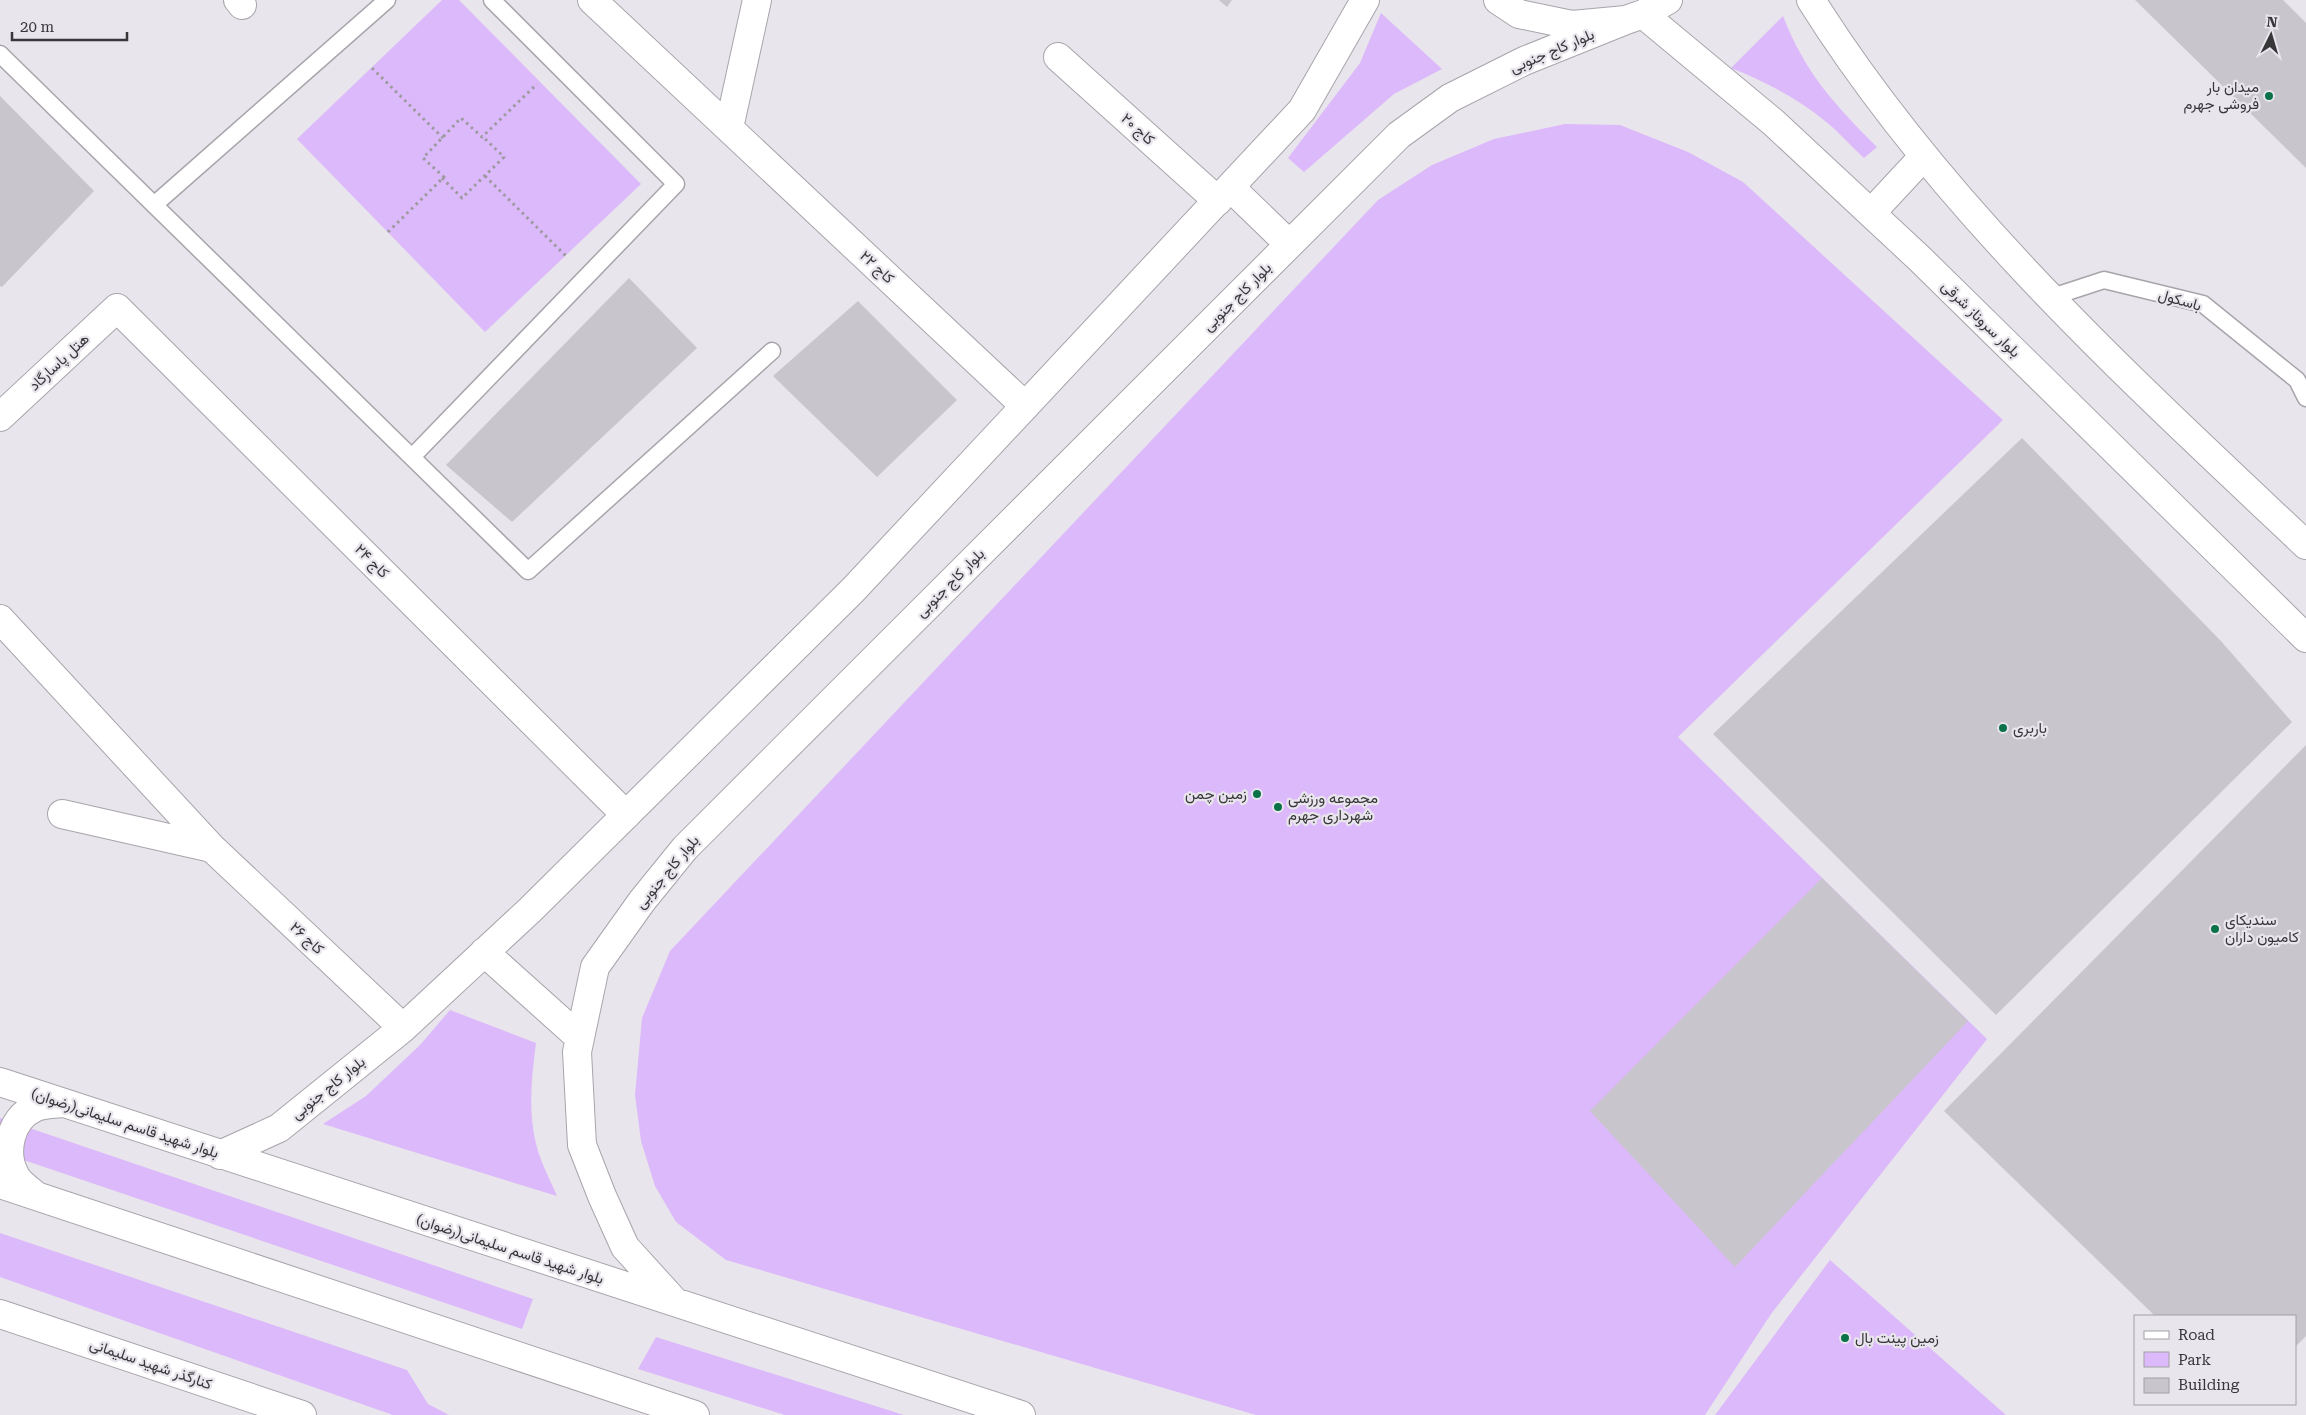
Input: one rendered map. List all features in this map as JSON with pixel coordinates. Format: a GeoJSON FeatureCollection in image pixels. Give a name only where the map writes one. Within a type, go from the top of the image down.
{"type":"FeatureCollection","features":[{"type":"Feature","properties":{"kind":"main road","name":"کاج ۲۲"},"geometry":{"type":"LineString","coordinates":[[592,0],[1025,406]]}},
{"type":"Feature","properties":{"kind":"main road"},"geometry":{"type":"LineString","coordinates":[[729,128],[757,0]]}},
{"type":"Feature","properties":{"kind":"main road","name":"بلوار کاج جنوبی"},"geometry":{"type":"LineString","coordinates":[[220,1155],[279,1128],[403,1028],[530,910],[853,590],[1302,110],[1365,0]]}},
{"type":"Feature","properties":{"kind":"main road"},"geometry":{"type":"LineString","coordinates":[[1498,0],[1519,14],[1572,25],[1634,17]]}},
{"type":"Feature","properties":{"kind":"main road","name":"بلوار کاج جنوبی"},"geometry":{"type":"LineString","coordinates":[[675,1302],[625,1246],[602,1196],[582,1145],[577,1052],[594,967],[642,901],[686,848],[1399,135],[1450,98],[1524,61],[1634,17],[1668,0]]}},
{"type":"Feature","properties":{"kind":"main road"},"geometry":{"type":"LineString","coordinates":[[1810,0],[1831,33],[1956,198],[2052,297],[2306,545]]}},
{"type":"Feature","properties":{"kind":"main road","name":"بلوار سروناز شرقی"},"geometry":{"type":"LineString","coordinates":[[1634,17],[1774,123],[1871,213],[2306,638]]}},
{"type":"Feature","properties":{"kind":"main road","name":"کاج ۲۰"},"geometry":{"type":"LineString","coordinates":[[1058,58],[1224,194],[1289,244]]}},
{"type":"Feature","properties":{"kind":"main road"},"geometry":{"type":"LineString","coordinates":[[1871,213],[1924,156]]}},
{"type":"Feature","properties":{"kind":"main road","name":"هتل پاسارگاد"},"geometry":{"type":"LineString","coordinates":[[0,417],[117,308]]}},
{"type":"Feature","properties":{"kind":"main road","name":"کاج ۲۴"},"geometry":{"type":"LineString","coordinates":[[117,308],[626,815]]}},
{"type":"Feature","properties":{"kind":"main road","name":"کاج ۲۶"},"geometry":{"type":"LineString","coordinates":[[0,619],[212,848],[403,1028]]}},
{"type":"Feature","properties":{"kind":"main road"},"geometry":{"type":"LineString","coordinates":[[62,814],[212,848]]}},
{"type":"Feature","properties":{"kind":"main road"},"geometry":{"type":"LineString","coordinates":[[484,952],[580,1038]]}},
{"type":"Feature","properties":{"kind":"main road","name":"بلوار شهید قاسم سلیمانی(رضوان)"},"geometry":{"type":"LineString","coordinates":[[0,1082],[1021,1415]]}},
{"type":"Feature","properties":{"kind":"main road"},"geometry":{"type":"LineString","coordinates":[[34,1194],[15,1176],[10,1159],[10,1141],[18,1119],[34,1108],[66,1103]]}},
{"type":"Feature","properties":{"kind":"main road"},"geometry":{"type":"LineString","coordinates":[[0,1184],[695,1415]]}},
{"type":"Feature","properties":{"kind":"main road","name":"کنارگذر شهید سلیمانی"},"geometry":{"type":"LineString","coordinates":[[0,1314],[302,1415]]}},
{"type":"Feature","properties":{"kind":"lane"},"geometry":{"type":"LineString","coordinates":[[154,205],[387,0]]}},
{"type":"Feature","properties":{"kind":"lane"},"geometry":{"type":"LineString","coordinates":[[412,457],[676,184],[492,0]]}},
{"type":"Feature","properties":{"kind":"lane"},"geometry":{"type":"LineString","coordinates":[[0,54],[528,571],[772,351]]}},
{"type":"Feature","properties":{"kind":"lane","name":"باسکول"},"geometry":{"type":"LineString","coordinates":[[2052,297],[2104,280],[2203,304],[2297,380],[2306,398]]}},
{"type":"Feature","properties":{"kind":"path"},"geometry":{"type":"LineString","coordinates":[[372,68],[443,138]]}},
{"type":"Feature","properties":{"kind":"path"},"geometry":{"type":"LineString","coordinates":[[481,135],[482,137],[539,81]]}},
{"type":"Feature","properties":{"kind":"path"},"geometry":{"type":"LineString","coordinates":[[461,118],[504,157],[462,198],[442,178],[444,177],[423,158],[443,138],[461,118]]}},
{"type":"Feature","properties":{"kind":"path"},"geometry":{"type":"LineString","coordinates":[[485,176],[566,256]]}},
{"type":"Feature","properties":{"kind":"path"},"geometry":{"type":"LineString","coordinates":[[388,232],[442,178]]}},
{"type":"Feature","properties":{"kind":"green space"},"geometry":{"type":"Polygon","coordinates":[[[442,0],[459,0],[641,184],[485,332],[297,139],[442,0]]]}},
{"type":"Feature","properties":{"kind":"green space"},"geometry":{"type":"Polygon","coordinates":[[[1381,13],[1442,69],[1394,94],[1304,172],[1288,158],[1360,63],[1381,13]]]}},
{"type":"Feature","properties":{"kind":"green space"},"geometry":{"type":"Polygon","coordinates":[[[1783,16],[1801,55],[1822,87],[1877,147],[1864,158],[1830,125],[1803,105],[1768,84],[1731,68],[1783,16]]]}},
{"type":"Feature","properties":{"kind":"green space","name":"مجموعه ورزشی شهرداری جهرم"},"geometry":{"type":"Polygon","coordinates":[[[1565,124],[1620,125],[1688,152],[1743,182],[2003,420],[1678,737],[1987,1039],[1771,1314],[1705,1415],[1256,1415],[726,1260],[676,1222],[655,1186],[641,1141],[635,1095],[642,1018],[670,951],[1378,200],[1432,165],[1494,139],[1565,124]]]}},
{"type":"Feature","properties":{"kind":"green space"},"geometry":{"type":"Polygon","coordinates":[[[450,1010],[536,1043],[531,1100],[533,1129],[540,1157],[557,1196],[323,1124],[366,1096],[420,1045],[450,1010]]]}},
{"type":"Feature","properties":{"kind":"green space"},"geometry":{"type":"Polygon","coordinates":[[[0,1118],[533,1299],[522,1329],[0,1152],[0,1118]]]}},
{"type":"Feature","properties":{"kind":"green space"},"geometry":{"type":"Polygon","coordinates":[[[0,1233],[407,1370],[428,1404],[449,1415],[393,1415],[0,1277],[0,1233]]]}},
{"type":"Feature","properties":{"kind":"green space","name":"زمین پینت بال"},"geometry":{"type":"Polygon","coordinates":[[[1830,1260],[2006,1415],[1715,1415],[1830,1260]]]}},
{"type":"Feature","properties":{"kind":"green space"},"geometry":{"type":"Polygon","coordinates":[[[656,1337],[904,1415],[785,1415],[638,1369],[656,1337]]]}},
{"type":"Feature","properties":{"kind":"building"},"geometry":{"type":"Polygon","coordinates":[[[1219,0],[1232,0],[1227,7],[1219,0]]]}},
{"type":"Feature","properties":{"kind":"building","name":"میدان بار فروشی جهرم"},"geometry":{"type":"Polygon","coordinates":[[[2135,0],[2283,0],[2306,23],[2306,168],[2135,0]]]}},
{"type":"Feature","properties":{"kind":"building"},"geometry":{"type":"Polygon","coordinates":[[[0,96],[94,191],[2,287],[0,286],[0,96]]]}},
{"type":"Feature","properties":{"kind":"building"},"geometry":{"type":"Polygon","coordinates":[[[629,278],[697,348],[512,522],[446,465],[629,278]]]}},
{"type":"Feature","properties":{"kind":"building"},"geometry":{"type":"Polygon","coordinates":[[[858,301],[957,400],[877,477],[773,376],[858,301]]]}},
{"type":"Feature","properties":{"kind":"building","name":"باربری"},"geometry":{"type":"Polygon","coordinates":[[[2022,438],[2220,640],[2292,722],[1996,1015],[1713,734],[2022,438]]]}},
{"type":"Feature","properties":{"kind":"building","name":"سندیکای کامیون داران"},"geometry":{"type":"Polygon","coordinates":[[[2306,745],[2306,1336],[2296,1346],[2296,1315],[2154,1315],[1944,1111],[2306,745]]]}},
{"type":"Feature","properties":{"kind":"building"},"geometry":{"type":"Polygon","coordinates":[[[1822,878],[1968,1021],[1735,1267],[1590,1111],[1822,878]]]}},
{"type":"Feature","properties":{"kind":"place","name":"میدان بار فروشی جهرم"},"geometry":{"type":"Point","coordinates":[2269,96]}},
{"type":"Feature","properties":{"kind":"place","name":"باربری"},"geometry":{"type":"Point","coordinates":[2003,728]}},
{"type":"Feature","properties":{"kind":"place","name":"زمین چمن"},"geometry":{"type":"Point","coordinates":[1257,794]}},
{"type":"Feature","properties":{"kind":"place","name":"مجموعه ورزشی شهرداری جهرم"},"geometry":{"type":"Point","coordinates":[1278,807]}},
{"type":"Feature","properties":{"kind":"place","name":"سندیکای کامیون داران"},"geometry":{"type":"Point","coordinates":[2215,929]}},
{"type":"Feature","properties":{"kind":"place","name":"زمین پینت بال"},"geometry":{"type":"Point","coordinates":[1845,1338]}}]}
